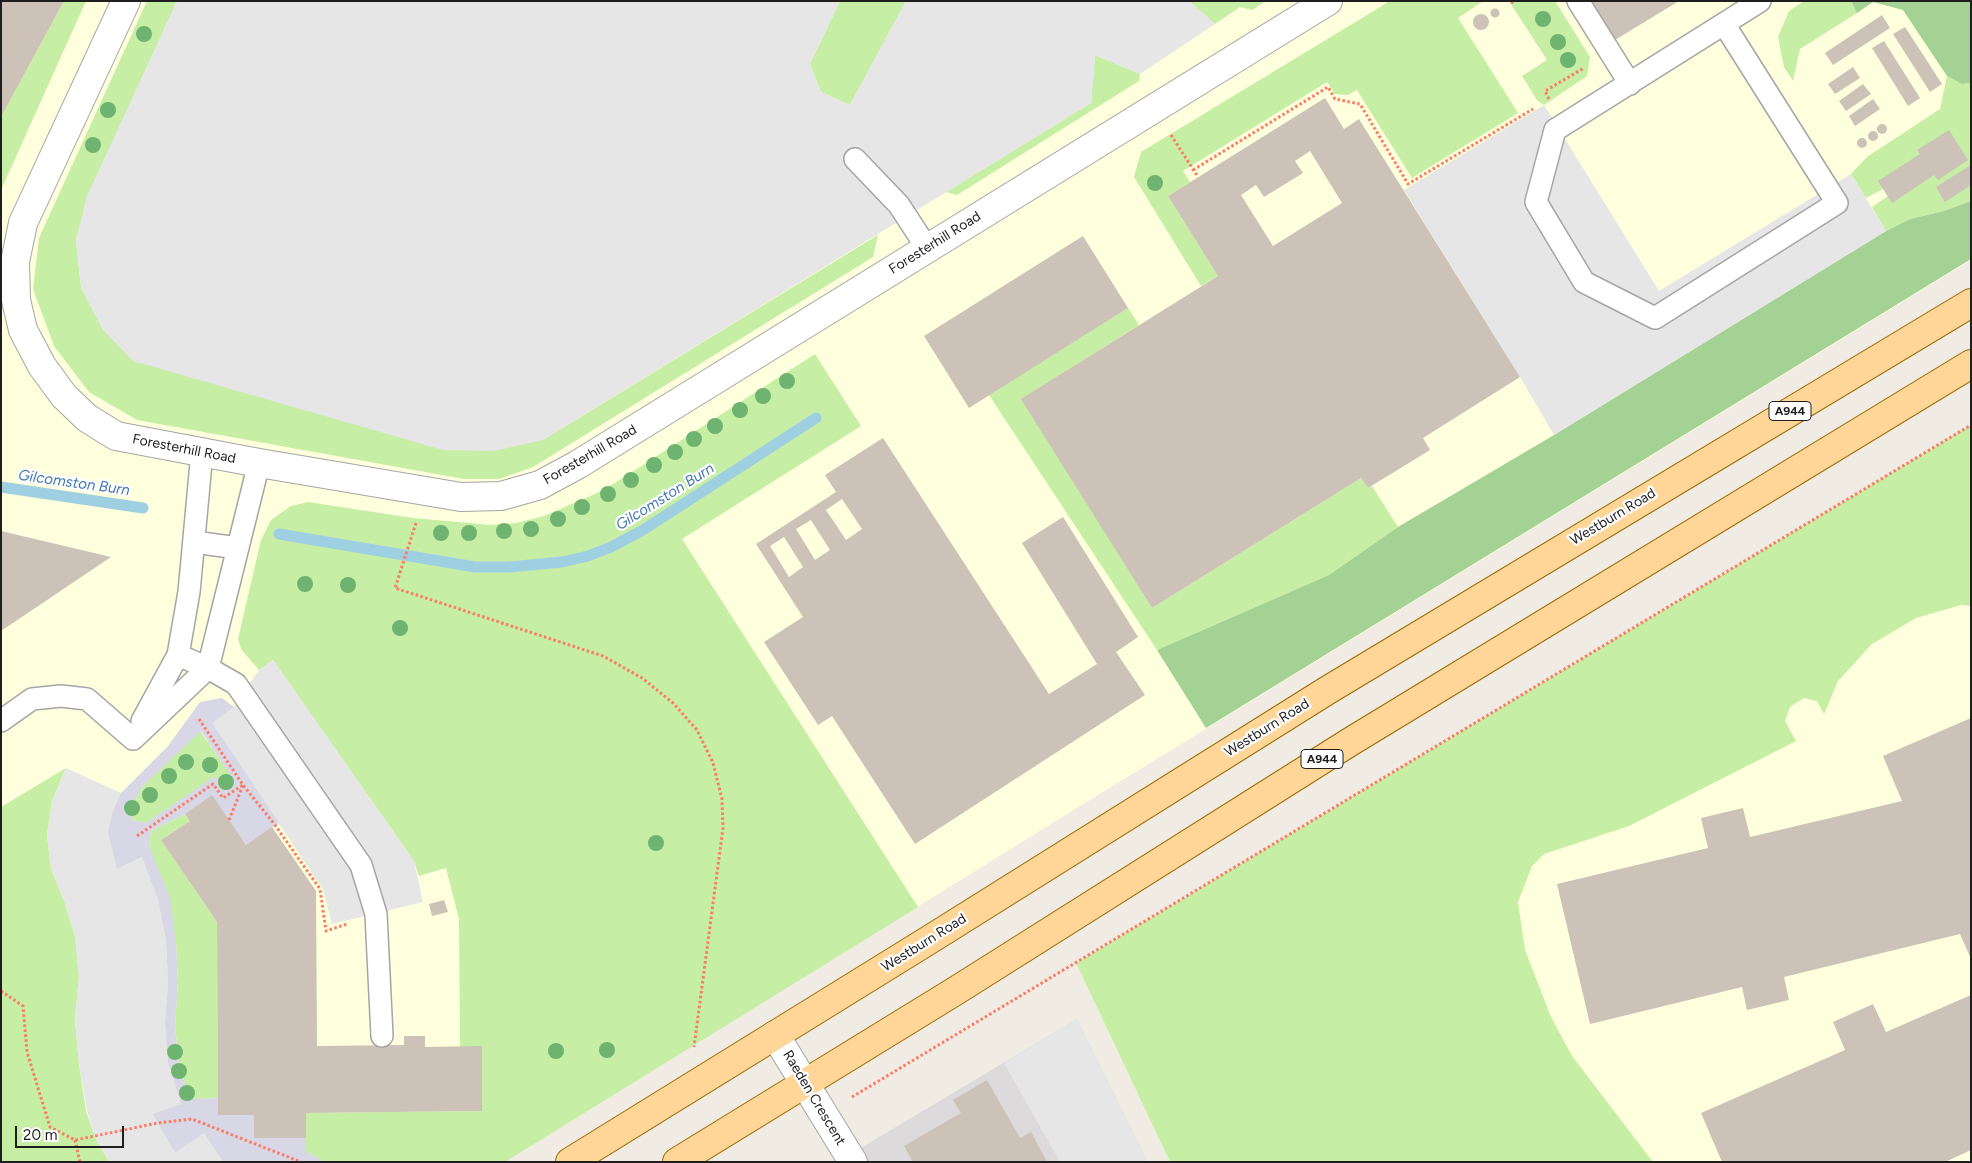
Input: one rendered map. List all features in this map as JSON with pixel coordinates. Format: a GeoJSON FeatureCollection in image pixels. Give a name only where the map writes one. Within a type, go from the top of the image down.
{"type":"FeatureCollection","features":[{"type":"Feature","properties":{"kind":"main road","name":"Westburn Road"},"geometry":{"type":"LineString","coordinates":[[570,1162],[1328,690],[1971,303]]}},
{"type":"Feature","properties":{"kind":"main road","name":"A944"},"geometry":{"type":"LineString","coordinates":[[676,1162],[957,990],[1358,736],[1971,364]]}},
{"type":"Feature","properties":{"kind":"street","name":"Foresterhill Road"},"geometry":{"type":"LineString","coordinates":[[126,1],[24,223],[15,262],[16,300],[23,330],[42,366],[64,396],[87,418],[116,436],[259,464],[461,497],[500,496],[540,485],[577,465],[1328,1]]}},
{"type":"Feature","properties":{"kind":"street","name":"Raeden Crescent"},"geometry":{"type":"LineString","coordinates":[[775,1035],[853,1162]]}},
{"type":"Feature","properties":{"kind":"lane"},"geometry":{"type":"LineString","coordinates":[[1578,1],[1630,84]]}},
{"type":"Feature","properties":{"kind":"lane"},"geometry":{"type":"LineString","coordinates":[[1724,24],[1837,203],[1655,318],[1584,282],[1536,202],[1555,130],[1760,1]]}},
{"type":"Feature","properties":{"kind":"lane"},"geometry":{"type":"LineString","coordinates":[[855,160],[899,205],[927,248]]}},
{"type":"Feature","properties":{"kind":"lane"},"geometry":{"type":"LineString","coordinates":[[133,739],[178,655],[189,592],[202,452]]}},
{"type":"Feature","properties":{"kind":"lane"},"geometry":{"type":"LineString","coordinates":[[133,739],[208,668],[259,464]]}},
{"type":"Feature","properties":{"kind":"lane"},"geometry":{"type":"LineString","coordinates":[[194,542],[238,548]]}},
{"type":"Feature","properties":{"kind":"lane"},"geometry":{"type":"LineString","coordinates":[[178,655],[208,668],[236,684],[361,865],[376,914],[382,1036]]}},
{"type":"Feature","properties":{"kind":"lane"},"geometry":{"type":"LineString","coordinates":[[1,721],[32,699],[61,696],[88,699],[133,739]]}},
{"type":"Feature","properties":{"kind":"path"},"geometry":{"type":"LineString","coordinates":[[1193,170],[1328,88],[1335,99],[1360,104],[1408,184],[1550,99],[1545,91],[1590,64]]}},
{"type":"Feature","properties":{"kind":"path"},"geometry":{"type":"LineString","coordinates":[[1170,134],[1198,177]]}},
{"type":"Feature","properties":{"kind":"path"},"geometry":{"type":"LineString","coordinates":[[823,1114],[1971,425]]}},
{"type":"Feature","properties":{"kind":"path"},"geometry":{"type":"LineString","coordinates":[[412,535],[395,588],[603,656],[642,678],[674,703],[697,730],[713,763],[722,799],[723,828],[689,1089]]}},
{"type":"Feature","properties":{"kind":"path"},"geometry":{"type":"LineString","coordinates":[[199,719],[243,785],[275,825],[320,889],[326,931],[376,914]]}},
{"type":"Feature","properties":{"kind":"path"},"geometry":{"type":"LineString","coordinates":[[137,836],[213,784],[223,798],[243,785]]}},
{"type":"Feature","properties":{"kind":"path"},"geometry":{"type":"LineString","coordinates":[[229,820],[243,785]]}},
{"type":"Feature","properties":{"kind":"path"},"geometry":{"type":"LineString","coordinates":[[1,991],[23,1006],[27,1052],[50,1127],[75,1140],[158,1123],[192,1119],[301,1162]]}},
{"type":"Feature","properties":{"kind":"path"},"geometry":{"type":"LineString","coordinates":[[251,1142],[254,1138]]}},
{"type":"Feature","properties":{"kind":"path"},"geometry":{"type":"LineString","coordinates":[[75,1140],[80,1162]]}},
{"type":"Feature","properties":{"kind":"shaded area"},"geometry":{"type":"Polygon","coordinates":[[[1,1],[1971,1],[1971,260],[1093,798],[505,1162],[1,1162],[1,1]]]}},
{"type":"Feature","properties":{"kind":"shaded area"},"geometry":{"type":"Polygon","coordinates":[[[177,1],[840,1],[810,64],[821,92],[850,105],[906,1],[1189,1],[1215,24],[1140,74],[1095,55],[1091,103],[543,440],[494,451],[443,450],[133,361],[103,330],[81,287],[76,240],[87,196],[177,1]]]}},
{"type":"Feature","properties":{"kind":"shaded area"},"geometry":{"type":"Polygon","coordinates":[[[1544,105],[1659,291],[1851,174],[1886,231],[1554,435],[1404,190],[1544,105]]]}},
{"type":"Feature","properties":{"kind":"shaded area"},"geometry":{"type":"Polygon","coordinates":[[[1971,425],[1971,1162],[1170,1162],[1076,963],[1971,425]]]}},
{"type":"Feature","properties":{"kind":"shaded area"},"geometry":{"type":"Polygon","coordinates":[[[273,660],[414,861],[423,902],[332,924],[323,889],[211,723],[234,707],[259,670],[273,660]]]}},
{"type":"Feature","properties":{"kind":"shaded area"},"geometry":{"type":"Polygon","coordinates":[[[222,698],[234,707],[212,723],[279,823],[246,845],[212,796],[185,814],[151,831],[149,846],[170,898],[176,942],[178,982],[175,1026],[179,1065],[190,1099],[218,1098],[219,1115],[254,1115],[254,1138],[306,1138],[305,1151],[325,1162],[223,1162],[204,1133],[175,1153],[153,1114],[181,1104],[168,1063],[165,1024],[168,982],[166,941],[158,900],[142,857],[117,869],[108,832],[113,811],[121,793],[168,746],[200,702],[222,698]],[[201,731],[142,787],[129,811],[132,820],[146,823],[215,776],[222,786],[233,779],[201,731]]]}},
{"type":"Feature","properties":{"kind":"shaded area"},"geometry":{"type":"Polygon","coordinates":[[[66,768],[121,793],[113,811],[117,869],[142,857],[158,900],[166,941],[168,982],[165,1024],[168,1063],[181,1104],[154,1115],[175,1153],[204,1133],[223,1162],[109,1162],[95,1137],[87,1111],[79,1064],[75,1020],[79,976],[75,936],[65,903],[51,869],[47,835],[52,801],[66,768]]]}},
{"type":"Feature","properties":{"kind":"shaded area"},"geometry":{"type":"Polygon","coordinates":[[[1077,1019],[1148,1162],[853,1162],[849,1155],[1077,1019]]]}},
{"type":"Feature","properties":{"kind":"shaded area"},"geometry":{"type":"Polygon","coordinates":[[[1077,1019],[1148,1162],[1060,1162],[1004,1063],[1077,1019]]]}},
{"type":"Feature","properties":{"kind":"green space"},"geometry":{"type":"Polygon","coordinates":[[[64,1],[86,1],[1,190],[1,117],[64,1]]]}},
{"type":"Feature","properties":{"kind":"green space"},"geometry":{"type":"Polygon","coordinates":[[[147,1],[177,1],[88,196],[76,240],[81,287],[103,330],[543,440],[878,235],[873,257],[533,467],[499,479],[464,479],[137,420],[89,392],[54,346],[33,289],[39,238],[147,1]]]}},
{"type":"Feature","properties":{"kind":"green space"},"geometry":{"type":"Polygon","coordinates":[[[840,1],[906,1],[850,105],[821,92],[810,64],[840,1]]]}},
{"type":"Feature","properties":{"kind":"green space"},"geometry":{"type":"Polygon","coordinates":[[[1189,1],[1266,1],[1252,10],[1240,7],[1215,24],[1189,1]]]}},
{"type":"Feature","properties":{"kind":"green space"},"geometry":{"type":"Polygon","coordinates":[[[1390,1],[1483,1],[1458,18],[1518,113],[1412,178],[1357,90],[1348,95],[1335,94],[1327,82],[1183,171],[1190,182],[1168,196],[1218,276],[1201,286],[1134,177],[1141,152],[1390,1]]]}},
{"type":"Feature","properties":{"kind":"green space"},"geometry":{"type":"Polygon","coordinates":[[[1509,1],[1555,1],[1590,57],[1587,76],[1544,105],[1537,100],[1522,76],[1547,60],[1509,1]]]}},
{"type":"Feature","properties":{"kind":"green space"},"geometry":{"type":"Polygon","coordinates":[[[1804,1],[1851,1],[1857,13],[1800,49],[1793,81],[1784,67],[1778,37],[1789,11],[1804,1]]]}},
{"type":"Feature","properties":{"kind":"green space"},"geometry":{"type":"Polygon","coordinates":[[[1851,1],[1971,1],[1971,83],[1962,84],[1947,76],[1903,10],[1873,2],[1857,13],[1851,1]]]}},
{"type":"Feature","properties":{"kind":"green space"},"geometry":{"type":"Polygon","coordinates":[[[1095,55],[1140,74],[1139,81],[957,195],[946,192],[1091,103],[1095,55]]]}},
{"type":"Feature","properties":{"kind":"green space"},"geometry":{"type":"Polygon","coordinates":[[[1947,76],[1962,84],[1971,83],[1971,201],[1944,211],[1910,219],[1886,231],[1872,207],[1888,196],[1883,189],[1866,198],[1851,174],[1867,157],[1940,109],[1947,76]]]}},
{"type":"Feature","properties":{"kind":"green space"},"geometry":{"type":"Polygon","coordinates":[[[1971,201],[1971,259],[1206,728],[1157,650],[1329,575],[1398,527],[1554,435],[1886,231],[1910,219],[1944,211],[1971,201]]]}},
{"type":"Feature","properties":{"kind":"green space"},"geometry":{"type":"Polygon","coordinates":[[[1128,308],[1139,325],[1022,399],[1152,608],[1361,478],[1368,488],[1372,486],[1398,527],[1329,575],[1157,650],[989,395],[1128,308]]]}},
{"type":"Feature","properties":{"kind":"green space"},"geometry":{"type":"Polygon","coordinates":[[[815,354],[861,426],[682,539],[918,907],[505,1162],[325,1162],[305,1151],[306,1113],[482,1111],[482,1047],[460,1047],[459,919],[446,868],[419,876],[414,861],[273,660],[259,670],[241,649],[238,639],[261,540],[271,520],[291,506],[308,502],[413,518],[491,525],[516,523],[544,516],[604,490],[815,354]]]}},
{"type":"Feature","properties":{"kind":"green space"},"geometry":{"type":"Polygon","coordinates":[[[1971,425],[1971,606],[1961,605],[1916,618],[1872,644],[1838,681],[1824,714],[1817,701],[1804,698],[1790,707],[1785,721],[1796,741],[1629,826],[1544,854],[1532,866],[1518,902],[1525,950],[1551,1017],[1572,1056],[1653,1162],[1170,1162],[1076,963],[1971,425]]]}},
{"type":"Feature","properties":{"kind":"green space"},"geometry":{"type":"Polygon","coordinates":[[[200,731],[234,779],[222,786],[215,777],[146,823],[132,820],[129,811],[142,787],[200,731]]]}},
{"type":"Feature","properties":{"kind":"green space"},"geometry":{"type":"Polygon","coordinates":[[[66,768],[52,801],[47,835],[51,869],[65,903],[75,936],[79,976],[75,1020],[86,1111],[95,1137],[109,1162],[1,1162],[1,807],[66,768]]]}},
{"type":"Feature","properties":{"kind":"green space"},"geometry":{"type":"Polygon","coordinates":[[[185,814],[190,821],[161,840],[217,922],[218,1098],[190,1099],[179,1065],[175,1026],[178,982],[176,942],[149,846],[151,831],[185,814]]]}},
{"type":"Feature","properties":{"kind":"building"},"geometry":{"type":"Polygon","coordinates":[[[1,1],[64,1],[1,117],[1,1]]]}},
{"type":"Feature","properties":{"kind":"building"},"geometry":{"type":"Polygon","coordinates":[[[1591,1],[1679,1],[1615,40],[1591,1]]]}},
{"type":"Feature","properties":{"kind":"building"},"geometry":{"type":"Polygon","coordinates":[[[1495,8],[1500,13],[1495,18],[1490,13],[1495,8]]]}},
{"type":"Feature","properties":{"kind":"building"},"geometry":{"type":"Polygon","coordinates":[[[1478,14],[1484,14],[1489,19],[1487,28],[1478,30],[1473,25],[1473,19],[1478,14]]]}},
{"type":"Feature","properties":{"kind":"building"},"geometry":{"type":"Polygon","coordinates":[[[1882,15],[1890,28],[1833,65],[1825,53],[1882,15]]]}},
{"type":"Feature","properties":{"kind":"building"},"geometry":{"type":"Polygon","coordinates":[[[1905,27],[1942,84],[1930,92],[1893,34],[1905,27]]]}},
{"type":"Feature","properties":{"kind":"building"},"geometry":{"type":"Polygon","coordinates":[[[1884,41],[1920,98],[1908,106],[1872,48],[1884,41]]]}},
{"type":"Feature","properties":{"kind":"building"},"geometry":{"type":"Polygon","coordinates":[[[1853,67],[1860,78],[1835,94],[1828,84],[1853,67]]]}},
{"type":"Feature","properties":{"kind":"building"},"geometry":{"type":"Polygon","coordinates":[[[1863,84],[1871,94],[1846,111],[1839,101],[1863,84]]]}},
{"type":"Feature","properties":{"kind":"building"},"geometry":{"type":"Polygon","coordinates":[[[1325,98],[1344,129],[1359,119],[1520,377],[1423,438],[1430,450],[1368,488],[1361,478],[1152,608],[1021,399],[1218,276],[1168,196],[1325,98]],[[1310,151],[1295,161],[1303,173],[1264,197],[1256,185],[1241,195],[1273,246],[1342,203],[1310,151]]]}},
{"type":"Feature","properties":{"kind":"building"},"geometry":{"type":"Polygon","coordinates":[[[1873,99],[1880,109],[1855,126],[1849,116],[1873,99]]]}},
{"type":"Feature","properties":{"kind":"building"},"geometry":{"type":"Polygon","coordinates":[[[1880,124],[1884,124],[1887,129],[1886,133],[1880,134],[1877,131],[1877,127],[1880,124]]]}},
{"type":"Feature","properties":{"kind":"building"},"geometry":{"type":"Polygon","coordinates":[[[1949,130],[1968,160],[1938,180],[1934,175],[1892,203],[1878,181],[1920,154],[1917,150],[1949,130]]]}},
{"type":"Feature","properties":{"kind":"building"},"geometry":{"type":"Polygon","coordinates":[[[1871,131],[1875,131],[1878,136],[1877,140],[1871,141],[1868,138],[1868,134],[1871,131]]]}},
{"type":"Feature","properties":{"kind":"building"},"geometry":{"type":"Polygon","coordinates":[[[1860,138],[1864,138],[1867,143],[1866,147],[1860,148],[1857,145],[1857,141],[1860,138]]]}},
{"type":"Feature","properties":{"kind":"building"},"geometry":{"type":"Polygon","coordinates":[[[1971,165],[1971,185],[1945,202],[1936,187],[1971,165]]]}},
{"type":"Feature","properties":{"kind":"building"},"geometry":{"type":"Polygon","coordinates":[[[1083,236],[1128,308],[969,408],[924,336],[1083,236]]]}},
{"type":"Feature","properties":{"kind":"building"},"geometry":{"type":"Polygon","coordinates":[[[883,438],[1049,694],[1097,664],[1022,543],[1063,517],[1138,637],[1116,652],[1145,695],[915,844],[832,716],[818,725],[764,642],[803,617],[756,544],[836,492],[825,475],[883,438]],[[842,499],[826,510],[846,540],[862,529],[842,499]],[[811,520],[796,529],[815,560],[830,550],[811,520]],[[784,537],[770,546],[789,577],[803,567],[784,537]]]}},
{"type":"Feature","properties":{"kind":"building"},"geometry":{"type":"Polygon","coordinates":[[[1,531],[111,557],[1,631],[1,531]]]}},
{"type":"Feature","properties":{"kind":"building"},"geometry":{"type":"Polygon","coordinates":[[[1971,718],[1971,959],[1960,934],[1784,977],[1789,1000],[1747,1010],[1742,987],[1590,1024],[1557,884],[1708,848],[1701,818],[1743,808],[1750,837],[1902,801],[1883,756],[1971,718]]]}},
{"type":"Feature","properties":{"kind":"building"},"geometry":{"type":"Polygon","coordinates":[[[212,795],[246,845],[272,827],[316,891],[317,1046],[404,1045],[404,1036],[425,1036],[425,1047],[482,1046],[482,1111],[306,1113],[306,1138],[254,1138],[254,1115],[218,1115],[217,922],[161,840],[190,821],[185,814],[212,795]]]}},
{"type":"Feature","properties":{"kind":"building"},"geometry":{"type":"Polygon","coordinates":[[[444,900],[448,912],[432,916],[429,904],[444,900]]]}},
{"type":"Feature","properties":{"kind":"building"},"geometry":{"type":"Polygon","coordinates":[[[1971,995],[1971,1150],[1945,1162],[1722,1162],[1701,1113],[1845,1050],[1833,1022],[1873,1004],[1886,1032],[1971,995]]]}},
{"type":"Feature","properties":{"kind":"building"},"geometry":{"type":"Polygon","coordinates":[[[987,1080],[1020,1138],[1031,1132],[1047,1162],[913,1162],[904,1146],[961,1113],[953,1100],[987,1080]]]}},
{"type":"Feature","properties":{"kind":"waterway","name":"Gilcomston Burn"},"geometry":{"type":"LineString","coordinates":[[279,534],[475,567],[509,567],[562,562],[588,556],[611,547],[643,530],[816,418]]}},
{"type":"Feature","properties":{"kind":"waterway","name":"Gilcomston Burn"},"geometry":{"type":"LineString","coordinates":[[1,487],[143,508]]}}]}
